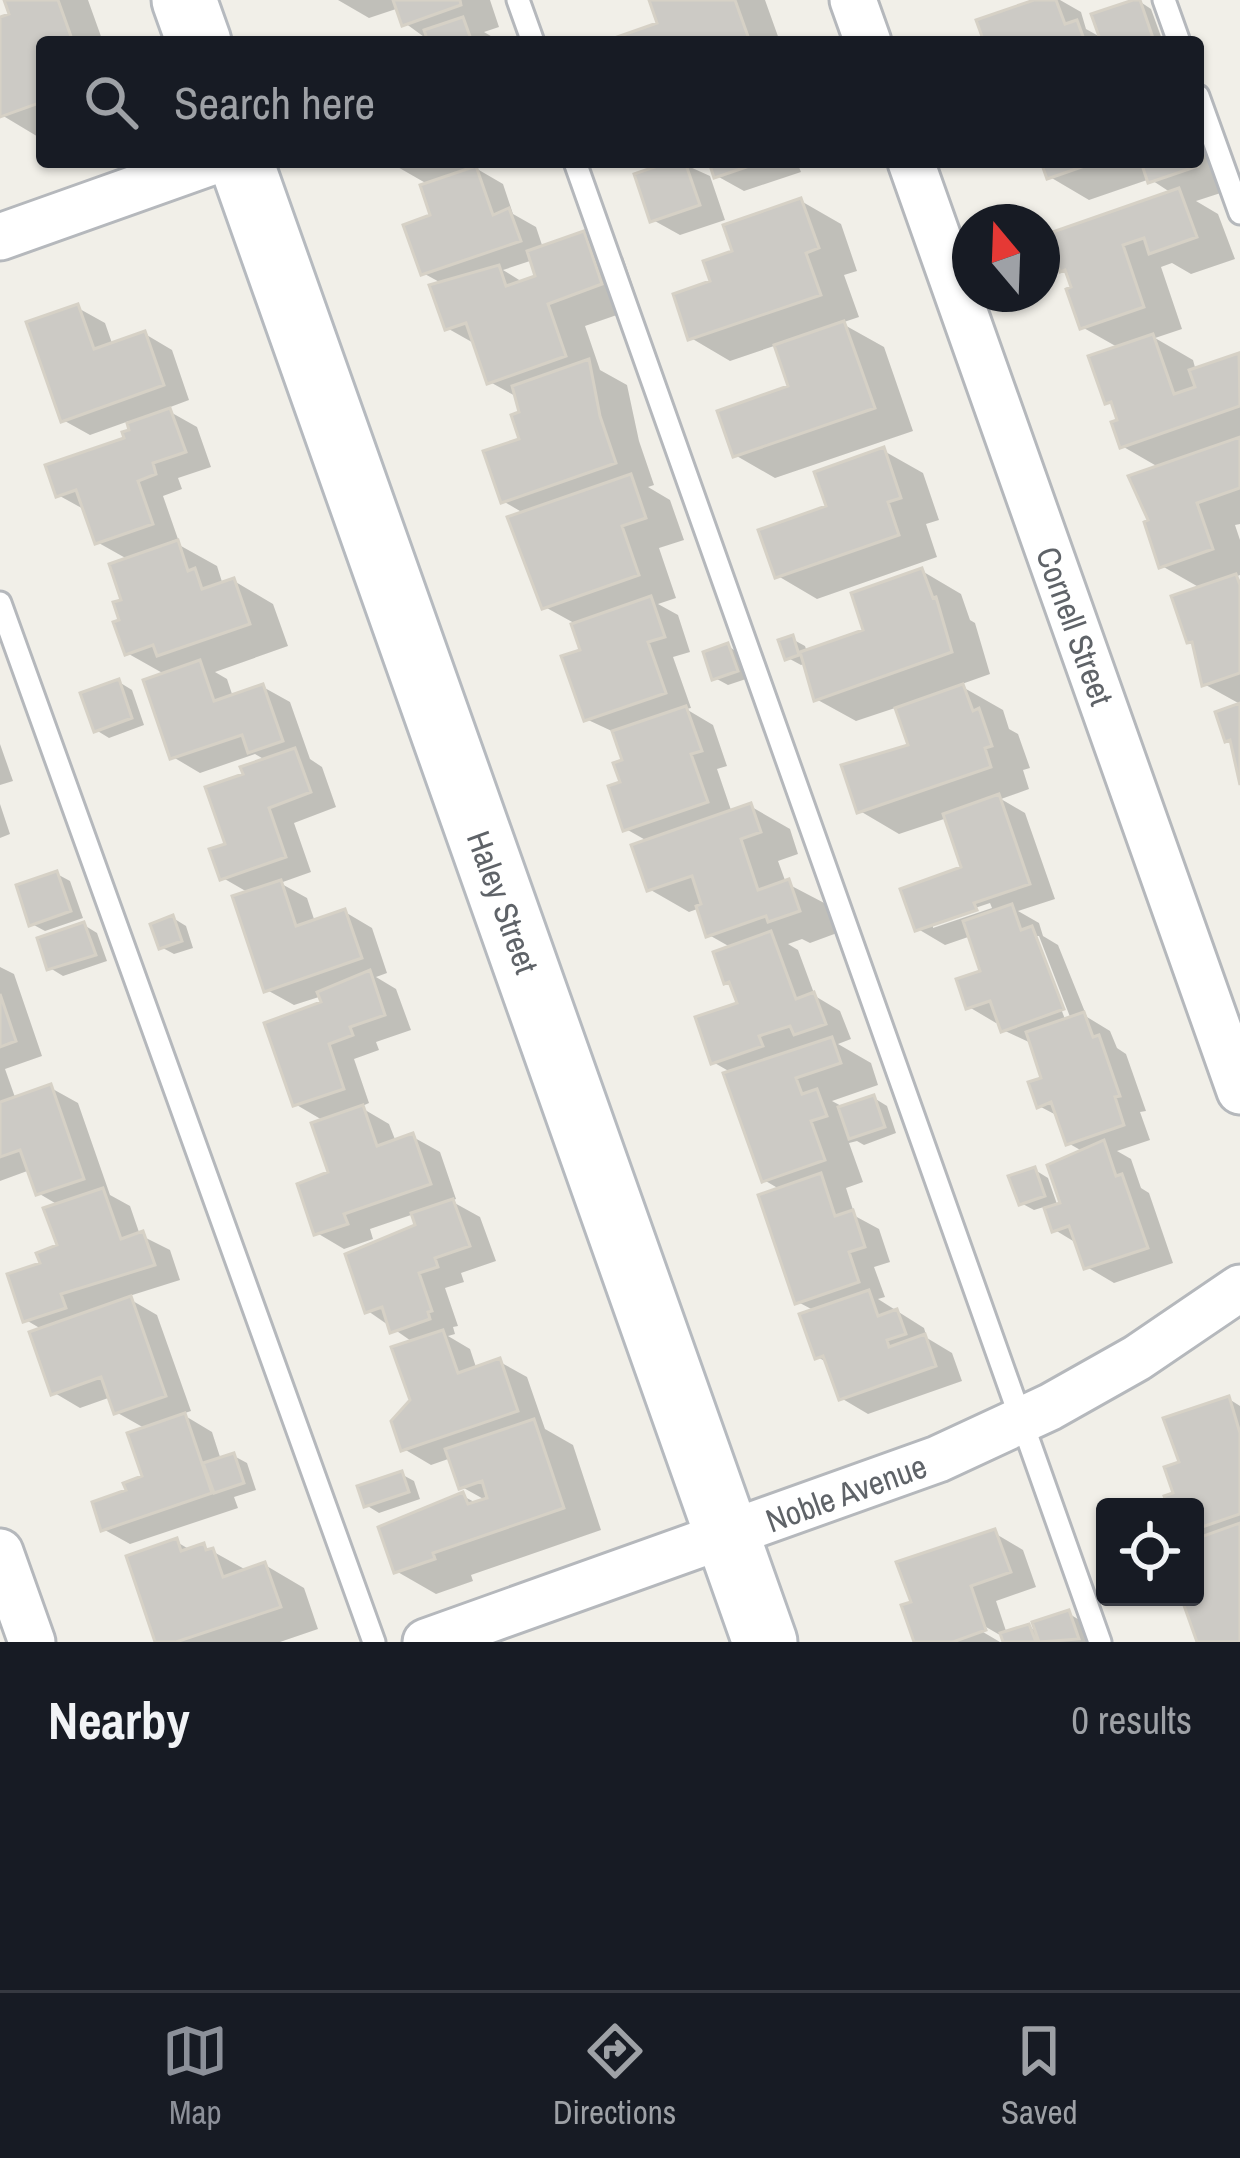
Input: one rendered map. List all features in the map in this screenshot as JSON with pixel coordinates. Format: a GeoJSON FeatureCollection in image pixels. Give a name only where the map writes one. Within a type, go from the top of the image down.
{"type":"FeatureCollection","features":[{"type":"Feature","properties":{"kind":"street"},"geometry":{"type":"LineString","coordinates":[[184,0],[197,36]]}},
{"type":"Feature","properties":{"kind":"street"},"geometry":{"type":"LineString","coordinates":[[853,0],[866,36]]}},
{"type":"Feature","properties":{"kind":"street"},"geometry":{"type":"LineString","coordinates":[[0,237],[194,168]]}},
{"type":"Feature","properties":{"kind":"street","name":"Haley Street"},"geometry":{"type":"LineString","coordinates":[[243,168],[765,1642]]}},
{"type":"Feature","properties":{"kind":"street","name":"Cornell Street"},"geometry":{"type":"LineString","coordinates":[[913,168],[1240,1091]]}},
{"type":"Feature","properties":{"kind":"street","name":"Noble Avenue"},"geometry":{"type":"LineString","coordinates":[[426,1642],[938,1460],[1137,1358],[1240,1288]]}},
{"type":"Feature","properties":{"kind":"street"},"geometry":{"type":"LineString","coordinates":[[0,1552],[32,1642]]}},
{"type":"Feature","properties":{"kind":"lane"},"geometry":{"type":"LineString","coordinates":[[518,0],[530,36]]}},
{"type":"Feature","properties":{"kind":"lane"},"geometry":{"type":"LineString","coordinates":[[1164,0],[1177,36]]}},
{"type":"Feature","properties":{"kind":"lane"},"geometry":{"type":"LineString","coordinates":[[1204,113],[1240,213]]}},
{"type":"Feature","properties":{"kind":"lane"},"geometry":{"type":"LineString","coordinates":[[577,168],[1100,1642]]}},
{"type":"Feature","properties":{"kind":"lane"},"geometry":{"type":"LineString","coordinates":[[0,603],[374,1642]]}},
{"type":"Feature","properties":{"kind":"building"},"geometry":{"type":"Polygon","coordinates":[[[4,0],[58,0],[71,36],[36,36],[36,104],[0,117],[0,17],[9,14],[4,0]]]}},
{"type":"Feature","properties":{"kind":"building"},"geometry":{"type":"Polygon","coordinates":[[[393,0],[460,0],[461,5],[402,26],[393,0]]]}},
{"type":"Feature","properties":{"kind":"building"},"geometry":{"type":"Polygon","coordinates":[[[649,0],[735,0],[748,36],[620,36],[657,23],[649,0]]]}},
{"type":"Feature","properties":{"kind":"building"},"geometry":{"type":"Polygon","coordinates":[[[1034,0],[1056,0],[1065,24],[1077,20],[1083,36],[982,36],[976,20],[1034,0]]]}},
{"type":"Feature","properties":{"kind":"building"},"geometry":{"type":"Polygon","coordinates":[[[1140,0],[1152,36],[1099,36],[1091,14],[1140,0]]]}},
{"type":"Feature","properties":{"kind":"building"},"geometry":{"type":"Polygon","coordinates":[[[463,17],[470,36],[426,36],[424,30],[463,17]]]}},
{"type":"Feature","properties":{"kind":"building"},"geometry":{"type":"Polygon","coordinates":[[[477,168],[493,215],[509,208],[521,241],[421,275],[403,225],[430,215],[420,185],[477,168]]]}},
{"type":"Feature","properties":{"kind":"building"},"geometry":{"type":"Polygon","coordinates":[[[652,168],[687,168],[700,205],[650,222],[634,174],[652,168]]]}},
{"type":"Feature","properties":{"kind":"building"},"geometry":{"type":"Polygon","coordinates":[[[711,168],[743,168],[714,178],[711,168]]]}},
{"type":"Feature","properties":{"kind":"building"},"geometry":{"type":"Polygon","coordinates":[[[1043,168],[1079,168],[1047,179],[1043,168]]]}},
{"type":"Feature","properties":{"kind":"building"},"geometry":{"type":"Polygon","coordinates":[[[1143,168],[1192,168],[1148,183],[1143,168]]]}},
{"type":"Feature","properties":{"kind":"building"},"geometry":{"type":"Polygon","coordinates":[[[1179,188],[1197,237],[1149,254],[1144,238],[1123,245],[1144,307],[1080,329],[1066,289],[1071,287],[1065,270],[1060,272],[1060,229],[1179,188]]]}},
{"type":"Feature","properties":{"kind":"building"},"geometry":{"type":"Polygon","coordinates":[[[801,198],[819,248],[806,253],[821,295],[688,340],[673,294],[710,281],[703,261],[732,251],[723,225],[801,198]]]}},
{"type":"Feature","properties":{"kind":"building"},"geometry":{"type":"Polygon","coordinates":[[[584,231],[602,284],[548,304],[566,356],[487,384],[466,323],[445,330],[429,285],[499,265],[506,286],[535,276],[527,251],[584,231]]]}},
{"type":"Feature","properties":{"kind":"building"},"geometry":{"type":"Polygon","coordinates":[[[78,304],[94,349],[145,331],[164,385],[61,422],[26,322],[78,304]]]}},
{"type":"Feature","properties":{"kind":"building"},"geometry":{"type":"Polygon","coordinates":[[[844,321],[875,408],[733,457],[717,411],[788,386],[774,345],[844,321]]]}},
{"type":"Feature","properties":{"kind":"building"},"geometry":{"type":"Polygon","coordinates":[[[1153,334],[1174,394],[1195,387],[1189,370],[1239,353],[1240,406],[1120,448],[1111,422],[1117,420],[1111,402],[1105,404],[1088,356],[1153,334]]]}},
{"type":"Feature","properties":{"kind":"building"},"geometry":{"type":"Polygon","coordinates":[[[589,359],[600,416],[616,463],[501,503],[483,451],[519,439],[511,415],[519,412],[512,386],[589,359]]]}},
{"type":"Feature","properties":{"kind":"building"},"geometry":{"type":"Polygon","coordinates":[[[170,408],[186,452],[153,463],[156,474],[138,481],[153,524],[95,544],[76,490],[56,497],[45,465],[124,438],[127,423],[170,408]]]}},
{"type":"Feature","properties":{"kind":"building"},"geometry":{"type":"Polygon","coordinates":[[[1240,437],[1240,488],[1197,503],[1213,549],[1159,568],[1144,522],[1148,520],[1128,476],[1240,437]]]}},
{"type":"Feature","properties":{"kind":"building"},"geometry":{"type":"Polygon","coordinates":[[[884,447],[901,498],[888,502],[899,535],[775,578],[758,530],[826,506],[814,472],[884,447]]]}},
{"type":"Feature","properties":{"kind":"building"},"geometry":{"type":"Polygon","coordinates":[[[631,474],[646,518],[622,526],[639,575],[542,609],[507,517],[631,474]]]}},
{"type":"Feature","properties":{"kind":"building"},"geometry":{"type":"Polygon","coordinates":[[[178,540],[188,571],[195,568],[202,589],[234,578],[250,624],[157,656],[153,645],[125,655],[113,622],[119,620],[113,602],[121,600],[109,564],[178,540]]]}},
{"type":"Feature","properties":{"kind":"building"},"geometry":{"type":"Polygon","coordinates":[[[922,568],[952,652],[814,701],[800,652],[863,630],[851,593],[922,568]]]}},
{"type":"Feature","properties":{"kind":"building"},"geometry":{"type":"Polygon","coordinates":[[[1236,574],[1240,673],[1202,686],[1192,642],[1187,643],[1171,596],[1236,574]]]}},
{"type":"Feature","properties":{"kind":"building"},"geometry":{"type":"Polygon","coordinates":[[[651,596],[665,637],[648,642],[666,693],[584,721],[561,656],[580,650],[571,624],[651,596]]]}},
{"type":"Feature","properties":{"kind":"building"},"geometry":{"type":"Polygon","coordinates":[[[793,635],[799,655],[785,660],[778,640],[793,635]]]}},
{"type":"Feature","properties":{"kind":"building"},"geometry":{"type":"Polygon","coordinates":[[[728,643],[738,671],[712,680],[703,652],[728,643]]]}},
{"type":"Feature","properties":{"kind":"building"},"geometry":{"type":"Polygon","coordinates":[[[200,660],[214,701],[263,684],[283,741],[248,753],[242,735],[170,759],[143,680],[200,660]]]}},
{"type":"Feature","properties":{"kind":"building"},"geometry":{"type":"Polygon","coordinates":[[[119,679],[132,718],[94,732],[80,693],[119,679]]]}},
{"type":"Feature","properties":{"kind":"building"},"geometry":{"type":"Polygon","coordinates":[[[963,684],[973,711],[979,708],[992,746],[985,748],[991,767],[857,813],[841,765],[908,745],[895,708],[963,684]]]}},
{"type":"Feature","properties":{"kind":"building"},"geometry":{"type":"Polygon","coordinates":[[[1240,703],[1240,785],[1230,740],[1225,742],[1215,712],[1240,703]]]}},
{"type":"Feature","properties":{"kind":"building"},"geometry":{"type":"Polygon","coordinates":[[[686,706],[702,751],[691,754],[708,802],[623,831],[608,786],[620,782],[613,763],[622,760],[612,731],[686,706]]]}},
{"type":"Feature","properties":{"kind":"building"},"geometry":{"type":"Polygon","coordinates":[[[295,748],[311,792],[269,808],[286,857],[220,880],[209,849],[225,844],[205,787],[243,774],[240,767],[295,748]]]}},
{"type":"Feature","properties":{"kind":"building"},"geometry":{"type":"Polygon","coordinates":[[[999,794],[1030,884],[974,903],[977,910],[915,931],[900,889],[961,867],[943,814],[999,794]]]}},
{"type":"Feature","properties":{"kind":"building"},"geometry":{"type":"Polygon","coordinates":[[[751,803],[761,832],[741,839],[758,890],[789,879],[800,911],[768,922],[766,916],[706,937],[692,876],[647,891],[631,845],[751,803]]]}},
{"type":"Feature","properties":{"kind":"building"},"geometry":{"type":"Polygon","coordinates":[[[57,871],[71,911],[29,926],[16,885],[57,871]]]}},
{"type":"Feature","properties":{"kind":"building"},"geometry":{"type":"Polygon","coordinates":[[[281,880],[296,926],[345,909],[362,958],[264,992],[232,896],[281,880]]]}},
{"type":"Feature","properties":{"kind":"building"},"geometry":{"type":"Polygon","coordinates":[[[1012,904],[1021,930],[1032,926],[1064,1009],[1001,1032],[990,1001],[966,1009],[956,979],[980,971],[963,921],[1012,904]]]}},
{"type":"Feature","properties":{"kind":"building"},"geometry":{"type":"Polygon","coordinates":[[[173,915],[182,941],[159,949],[150,924],[173,915]]]}},
{"type":"Feature","properties":{"kind":"building"},"geometry":{"type":"Polygon","coordinates":[[[84,922],[96,955],[47,970],[37,938],[84,922]]]}},
{"type":"Feature","properties":{"kind":"building"},"geometry":{"type":"Polygon","coordinates":[[[771,931],[796,999],[814,992],[826,1024],[794,1035],[790,1026],[759,1036],[763,1046],[711,1064],[695,1017],[737,1003],[729,982],[724,984],[713,952],[771,931]]]}},
{"type":"Feature","properties":{"kind":"building"},"geometry":{"type":"Polygon","coordinates":[[[370,970],[385,1015],[350,1027],[353,1035],[329,1044],[344,1089],[293,1106],[264,1023],[321,1002],[317,992],[370,970]]]}},
{"type":"Feature","properties":{"kind":"building"},"geometry":{"type":"Polygon","coordinates":[[[0,994],[16,1041],[0,1047],[0,994]]]}},
{"type":"Feature","properties":{"kind":"building"},"geometry":{"type":"Polygon","coordinates":[[[1084,1012],[1093,1037],[1099,1035],[1120,1096],[1115,1097],[1124,1125],[1066,1145],[1051,1102],[1037,1108],[1028,1082],[1041,1078],[1026,1032],[1084,1012]]]}},
{"type":"Feature","properties":{"kind":"building"},"geometry":{"type":"Polygon","coordinates":[[[832,1037],[841,1063],[796,1078],[802,1094],[817,1089],[827,1116],[811,1121],[825,1160],[762,1182],[723,1073],[832,1037]]]}},
{"type":"Feature","properties":{"kind":"building"},"geometry":{"type":"Polygon","coordinates":[[[51,1084],[84,1179],[36,1195],[20,1150],[0,1157],[0,1102],[51,1084]]]}},
{"type":"Feature","properties":{"kind":"building"},"geometry":{"type":"Polygon","coordinates":[[[874,1095],[885,1127],[849,1139],[838,1107],[874,1095]]]}},
{"type":"Feature","properties":{"kind":"building"},"geometry":{"type":"Polygon","coordinates":[[[363,1105],[377,1146],[413,1133],[431,1184],[344,1214],[348,1224],[314,1235],[297,1184],[328,1172],[311,1123],[363,1105]]]}},
{"type":"Feature","properties":{"kind":"building"},"geometry":{"type":"Polygon","coordinates":[[[1104,1140],[1116,1176],[1122,1174],[1148,1248],[1084,1269],[1069,1226],[1052,1232],[1044,1208],[1060,1203],[1047,1165],[1104,1140]]]}},
{"type":"Feature","properties":{"kind":"building"},"geometry":{"type":"Polygon","coordinates":[[[1035,1167],[1045,1196],[1019,1205],[1008,1176],[1035,1167]]]}},
{"type":"Feature","properties":{"kind":"building"},"geometry":{"type":"Polygon","coordinates":[[[821,1173],[835,1216],[853,1210],[865,1247],[849,1252],[859,1282],[795,1304],[758,1195],[821,1173]]]}},
{"type":"Feature","properties":{"kind":"building"},"geometry":{"type":"Polygon","coordinates":[[[103,1188],[121,1239],[143,1231],[155,1265],[61,1294],[66,1308],[23,1322],[7,1274],[40,1263],[36,1253],[57,1245],[43,1208],[103,1188]]]}},
{"type":"Feature","properties":{"kind":"building"},"geometry":{"type":"Polygon","coordinates":[[[453,1199],[470,1246],[435,1258],[438,1267],[419,1273],[432,1311],[428,1312],[430,1319],[390,1333],[382,1307],[365,1313],[345,1254],[415,1225],[411,1213],[453,1199]]]}},
{"type":"Feature","properties":{"kind":"building"},"geometry":{"type":"Polygon","coordinates":[[[869,1290],[878,1316],[897,1309],[906,1334],[887,1340],[889,1347],[925,1334],[936,1366],[839,1400],[823,1356],[815,1359],[799,1314],[869,1290]]]}},
{"type":"Feature","properties":{"kind":"building"},"geometry":{"type":"Polygon","coordinates":[[[131,1296],[166,1396],[114,1414],[101,1377],[51,1395],[29,1332],[131,1296]]]}},
{"type":"Feature","properties":{"kind":"building"},"geometry":{"type":"Polygon","coordinates":[[[443,1330],[458,1373],[500,1358],[518,1411],[401,1451],[391,1421],[410,1400],[391,1347],[443,1330]]]}},
{"type":"Feature","properties":{"kind":"building"},"geometry":{"type":"Polygon","coordinates":[[[1229,1396],[1240,1433],[1240,1514],[1204,1526],[1204,1498],[1165,1498],[1173,1493],[1164,1467],[1179,1462],[1163,1418],[1229,1396]]]}},
{"type":"Feature","properties":{"kind":"building"},"geometry":{"type":"Polygon","coordinates":[[[185,1413],[212,1493],[101,1531],[92,1502],[126,1490],[123,1483],[142,1476],[127,1433],[185,1413]]]}},
{"type":"Feature","properties":{"kind":"building"},"geometry":{"type":"Polygon","coordinates":[[[534,1419],[564,1508],[433,1553],[435,1559],[394,1573],[378,1527],[463,1492],[468,1504],[487,1498],[482,1481],[459,1489],[445,1449],[534,1419]]]}},
{"type":"Feature","properties":{"kind":"building"},"geometry":{"type":"Polygon","coordinates":[[[234,1453],[244,1483],[214,1493],[203,1463],[234,1453]]]}},
{"type":"Feature","properties":{"kind":"building"},"geometry":{"type":"Polygon","coordinates":[[[402,1471],[409,1492],[364,1507],[357,1486],[402,1471]]]}},
{"type":"Feature","properties":{"kind":"building"},"geometry":{"type":"Polygon","coordinates":[[[1240,1523],[1240,1642],[1197,1642],[1184,1606],[1204,1606],[1204,1536],[1240,1523]]]}},
{"type":"Feature","properties":{"kind":"building"},"geometry":{"type":"Polygon","coordinates":[[[995,1529],[1011,1572],[971,1586],[986,1630],[953,1642],[914,1642],[901,1605],[911,1602],[896,1562],[995,1529]]]}},
{"type":"Feature","properties":{"kind":"building"},"geometry":{"type":"Polygon","coordinates":[[[177,1538],[181,1551],[204,1543],[206,1550],[213,1548],[223,1577],[265,1562],[281,1607],[176,1642],[155,1642],[126,1556],[177,1538]]]}},
{"type":"Feature","properties":{"kind":"building"},"geometry":{"type":"Polygon","coordinates":[[[1069,1610],[1079,1639],[1039,1642],[1032,1622],[1069,1610]]]}},
{"type":"Feature","properties":{"kind":"building"},"geometry":{"type":"Polygon","coordinates":[[[1029,1624],[1036,1642],[1003,1642],[1000,1633],[1029,1624]]]}}]}
